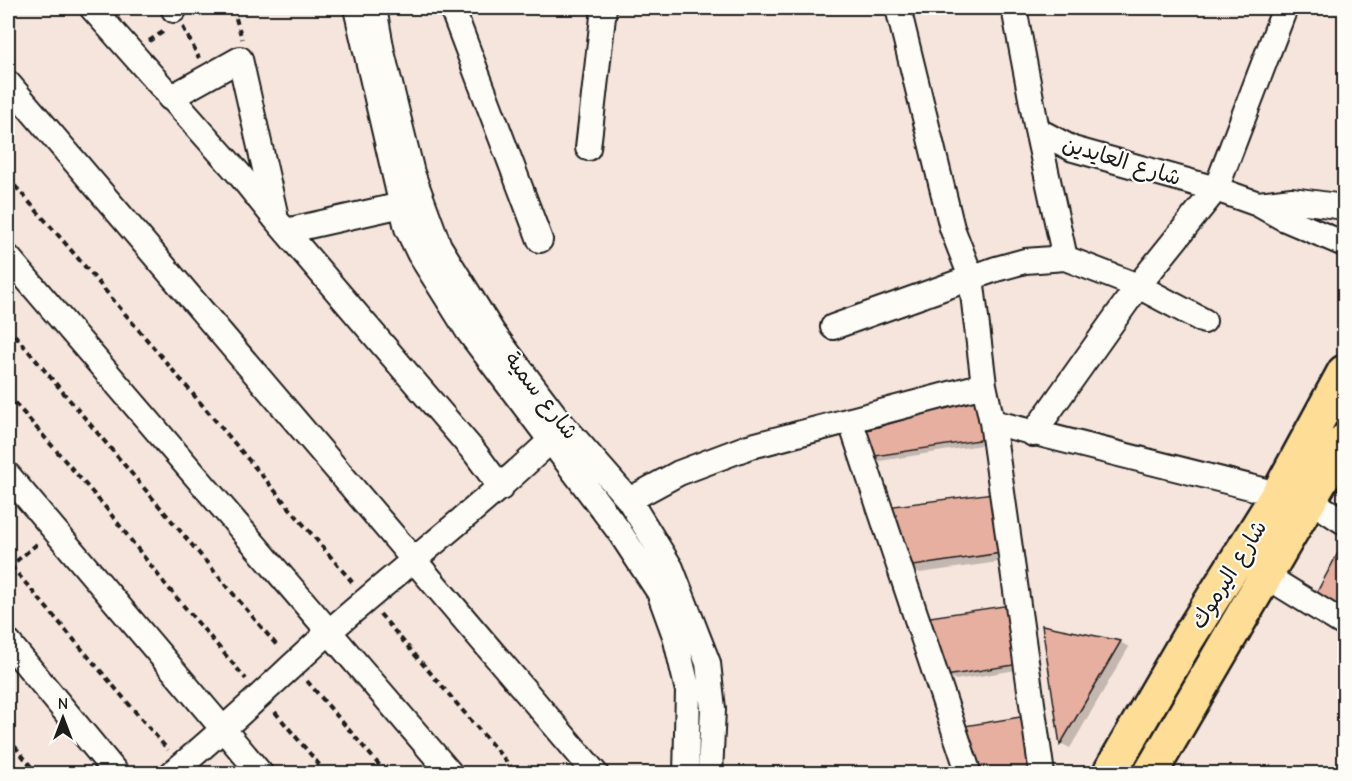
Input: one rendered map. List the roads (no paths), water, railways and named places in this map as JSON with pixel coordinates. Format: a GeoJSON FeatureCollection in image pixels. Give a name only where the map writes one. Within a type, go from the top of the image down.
{"type":"FeatureCollection","features":[{"type":"Feature","properties":{"kind":"highway","name":"شارع اليرموك"},"geometry":{"type":"LineString","coordinates":[[1109,774],[1188,638],[1278,494],[1344,372]]}},
{"type":"Feature","properties":{"kind":"highway","name":"شارع اليرموك"},"geometry":{"type":"LineString","coordinates":[[1150,774],[1344,441]]}},
{"type":"Feature","properties":{"kind":"street"},"geometry":{"type":"LineString","coordinates":[[92,8],[240,175],[476,454],[501,488]]}},
{"type":"Feature","properties":{"kind":"street","name":"شارع سمية"},"geometry":{"type":"LineString","coordinates":[[356,8],[407,228],[419,253],[468,331],[620,531],[659,592],[675,636],[688,691],[686,774]]}},
{"type":"Feature","properties":{"kind":"street","name":"شارع سمية"},"geometry":{"type":"LineString","coordinates":[[374,8],[382,52],[412,173],[439,246],[493,333],[557,418],[629,500],[671,568],[708,663],[713,709],[710,774]]}},
{"type":"Feature","properties":{"kind":"street"},"geometry":{"type":"LineString","coordinates":[[452,8],[540,240]]}},
{"type":"Feature","properties":{"kind":"street"},"geometry":{"type":"LineString","coordinates":[[588,148],[604,8]]}},
{"type":"Feature","properties":{"kind":"street"},"geometry":{"type":"LineString","coordinates":[[898,8],[952,228],[971,277],[984,385],[992,422],[1042,774]]}},
{"type":"Feature","properties":{"kind":"street","name":"شارع العايدين"},"geometry":{"type":"LineString","coordinates":[[1014,8],[1037,130],[1073,149],[1216,189],[1258,204],[1283,218],[1344,244]]}},
{"type":"Feature","properties":{"kind":"street"},"geometry":{"type":"LineString","coordinates":[[1033,434],[1138,286],[1216,189],[1285,8]]}},
{"type":"Feature","properties":{"kind":"street"},"geometry":{"type":"LineString","coordinates":[[170,98],[240,59],[281,226]]}},
{"type":"Feature","properties":{"kind":"street"},"geometry":{"type":"LineString","coordinates":[[8,83],[596,774]]}},
{"type":"Feature","properties":{"kind":"street"},"geometry":{"type":"LineString","coordinates":[[1037,130],[1065,258]]}},
{"type":"Feature","properties":{"kind":"street","name":"شارع العايدين"},"geometry":{"type":"LineString","coordinates":[[1258,204],[1292,200],[1344,207]]}},
{"type":"Feature","properties":{"kind":"street"},"geometry":{"type":"LineString","coordinates":[[281,226],[402,205]]}},
{"type":"Feature","properties":{"kind":"street"},"geometry":{"type":"LineString","coordinates":[[8,257],[451,774]]}},
{"type":"Feature","properties":{"kind":"street"},"geometry":{"type":"LineString","coordinates":[[832,327],[971,277],[1025,261],[1065,258],[1138,286],[1204,321]]}},
{"type":"Feature","properties":{"kind":"street"},"geometry":{"type":"LineString","coordinates":[[629,500],[679,473],[748,447],[984,385]]}},
{"type":"Feature","properties":{"kind":"street"},"geometry":{"type":"LineString","coordinates":[[850,420],[969,774]]}},
{"type":"Feature","properties":{"kind":"street"},"geometry":{"type":"LineString","coordinates":[[992,422],[1278,494]]}},
{"type":"Feature","properties":{"kind":"street"},"geometry":{"type":"LineString","coordinates":[[176,770],[225,729],[330,632],[501,488],[550,441]]}},
{"type":"Feature","properties":{"kind":"street"},"geometry":{"type":"LineString","coordinates":[[8,475],[261,774]]}},
{"type":"Feature","properties":{"kind":"street"},"geometry":{"type":"LineString","coordinates":[[1310,500],[1344,522]]}},
{"type":"Feature","properties":{"kind":"street"},"geometry":{"type":"LineString","coordinates":[[1266,576],[1344,624]]}},
{"type":"Feature","properties":{"kind":"street"},"geometry":{"type":"LineString","coordinates":[[8,642],[117,774]]}}]}
